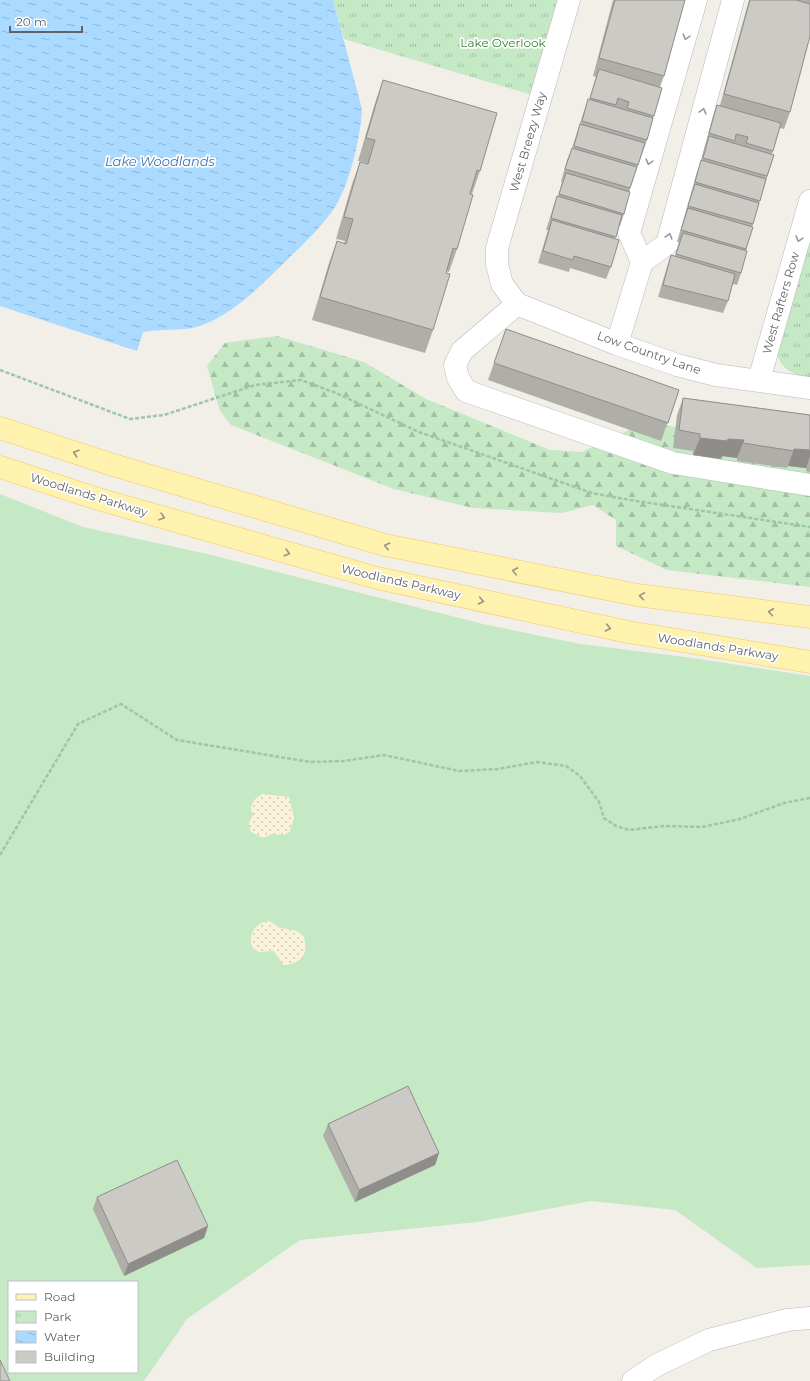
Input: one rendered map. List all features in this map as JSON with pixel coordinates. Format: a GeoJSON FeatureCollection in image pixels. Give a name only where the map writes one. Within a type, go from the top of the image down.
{"type":"FeatureCollection","features":[{"type":"Feature","properties":{"kind":"main road"},"geometry":{"type":"LineString","coordinates":[[0,428],[114,465],[385,545],[637,595],[810,617]]}},
{"type":"Feature","properties":{"kind":"main road","name":"Woodlands Parkway"},"geometry":{"type":"LineString","coordinates":[[0,466],[98,499],[377,578],[628,632],[810,662]]}},
{"type":"Feature","properties":{"kind":"street","name":"West Breezy Way"},"geometry":{"type":"LineString","coordinates":[[517,304],[502,284],[497,264],[497,248],[569,0]]}},
{"type":"Feature","properties":{"kind":"street"},"geometry":{"type":"LineString","coordinates":[[642,262],[629,233],[696,0]]}},
{"type":"Feature","properties":{"kind":"street"},"geometry":{"type":"LineString","coordinates":[[617,344],[642,262],[667,244],[733,0]]}},
{"type":"Feature","properties":{"kind":"street","name":"West Rafters Row"},"geometry":{"type":"LineString","coordinates":[[759,380],[810,202]]}},
{"type":"Feature","properties":{"kind":"street"},"geometry":{"type":"LineString","coordinates":[[517,304],[462,351],[455,365],[458,378],[466,391],[673,463],[810,485]]}},
{"type":"Feature","properties":{"kind":"street","name":"Low Country Lane"},"geometry":{"type":"LineString","coordinates":[[517,304],[617,344],[677,365],[716,375],[810,388]]}},
{"type":"Feature","properties":{"kind":"street"},"geometry":{"type":"LineString","coordinates":[[632,1381],[657,1365],[709,1340],[787,1320],[810,1318]]}},
{"type":"Feature","properties":{"kind":"path"},"geometry":{"type":"LineString","coordinates":[[0,370],[130,419],[164,416],[255,385],[301,380],[336,393],[419,432],[592,493],[810,527]]}},
{"type":"Feature","properties":{"kind":"path"},"geometry":{"type":"LineString","coordinates":[[0,856],[78,724],[121,704],[177,740],[310,762],[344,761],[384,755],[459,771],[498,769],[537,762],[566,766],[580,776],[599,802],[604,818],[616,826],[630,830],[665,826],[702,827],[740,819],[784,803],[810,798]]}},
{"type":"Feature","properties":{"kind":"green space","name":"Lake Overlook"},"geometry":{"type":"Polygon","coordinates":[[[333,0],[559,0],[532,95],[344,39],[333,0]]]}},
{"type":"Feature","properties":{"kind":"green space"},"geometry":{"type":"Polygon","coordinates":[[[810,235],[810,378],[794,374],[782,364],[777,354],[810,235]]]}},
{"type":"Feature","properties":{"kind":"green space"},"geometry":{"type":"Polygon","coordinates":[[[277,336],[364,362],[426,399],[550,450],[582,452],[646,422],[810,451],[810,587],[667,570],[616,546],[616,520],[593,505],[561,513],[473,508],[394,489],[231,425],[220,411],[207,366],[225,343],[277,336]]]}},
{"type":"Feature","properties":{"kind":"green space"},"geometry":{"type":"Polygon","coordinates":[[[0,494],[83,527],[207,554],[483,624],[580,644],[685,657],[810,676],[810,1265],[757,1268],[675,1210],[591,1201],[477,1222],[300,1240],[187,1319],[144,1381],[0,1381],[0,494]]]}},
{"type":"Feature","properties":{"kind":"sand"},"geometry":{"type":"Polygon","coordinates":[[[263,794],[289,797],[294,818],[290,831],[284,835],[272,834],[263,838],[251,832],[250,823],[254,814],[251,811],[252,805],[256,799],[263,794]]]}},
{"type":"Feature","properties":{"kind":"sand"},"geometry":{"type":"Polygon","coordinates":[[[269,921],[280,928],[294,930],[303,935],[306,947],[300,960],[283,965],[274,951],[259,952],[253,948],[251,939],[254,930],[260,924],[269,921]]]}},
{"type":"Feature","properties":{"kind":"water","name":"Lake Woodlands"},"geometry":{"type":"Polygon","coordinates":[[[0,0],[333,0],[362,109],[357,147],[349,175],[339,200],[333,210],[304,243],[257,289],[225,314],[194,328],[143,332],[137,351],[0,306],[0,0]]]}},
{"type":"Feature","properties":{"kind":"building"},"geometry":{"type":"Polygon","coordinates":[[[615,0],[685,0],[664,76],[599,58],[615,0]]]}},
{"type":"Feature","properties":{"kind":"building"},"geometry":{"type":"Polygon","coordinates":[[[750,0],[796,0],[810,4],[810,36],[790,112],[724,94],[750,0]]]}},
{"type":"Feature","properties":{"kind":"building"},"geometry":{"type":"Polygon","coordinates":[[[599,69],[662,88],[654,116],[627,108],[629,102],[618,98],[616,105],[590,98],[599,69]]]}},
{"type":"Feature","properties":{"kind":"building"},"geometry":{"type":"Polygon","coordinates":[[[383,80],[497,113],[480,171],[477,170],[470,194],[473,195],[457,249],[453,248],[446,273],[450,274],[433,330],[320,297],[337,241],[346,244],[353,219],[344,217],[360,162],[368,164],[375,140],[366,138],[383,80]]]}},
{"type":"Feature","properties":{"kind":"building"},"geometry":{"type":"Polygon","coordinates":[[[588,99],[653,118],[647,140],[582,121],[588,99]]]}},
{"type":"Feature","properties":{"kind":"building"},"geometry":{"type":"Polygon","coordinates":[[[717,105],[781,123],[773,151],[746,143],[748,137],[736,134],[735,141],[709,133],[717,105]]]}},
{"type":"Feature","properties":{"kind":"building"},"geometry":{"type":"Polygon","coordinates":[[[580,124],[645,143],[638,165],[574,146],[580,124]]]}},
{"type":"Feature","properties":{"kind":"building"},"geometry":{"type":"Polygon","coordinates":[[[709,136],[774,155],[767,176],[703,158],[709,136]]]}},
{"type":"Feature","properties":{"kind":"building"},"geometry":{"type":"Polygon","coordinates":[[[572,148],[637,167],[630,188],[565,169],[572,148]]]}},
{"type":"Feature","properties":{"kind":"building"},"geometry":{"type":"Polygon","coordinates":[[[701,160],[766,179],[760,201],[695,182],[701,160]]]}},
{"type":"Feature","properties":{"kind":"building"},"geometry":{"type":"Polygon","coordinates":[[[566,173],[630,192],[624,214],[559,194],[566,173]]]}},
{"type":"Feature","properties":{"kind":"building"},"geometry":{"type":"Polygon","coordinates":[[[695,184],[759,203],[753,224],[688,206],[695,184]]]}},
{"type":"Feature","properties":{"kind":"building"},"geometry":{"type":"Polygon","coordinates":[[[557,196],[622,215],[616,237],[551,218],[557,196]]]}},
{"type":"Feature","properties":{"kind":"building"},"geometry":{"type":"Polygon","coordinates":[[[688,208],[753,227],[746,249],[681,230],[688,208]]]}},
{"type":"Feature","properties":{"kind":"building"},"geometry":{"type":"Polygon","coordinates":[[[552,220],[619,240],[611,267],[574,256],[573,260],[543,251],[552,220]]]}},
{"type":"Feature","properties":{"kind":"building"},"geometry":{"type":"Polygon","coordinates":[[[683,233],[747,251],[741,273],[676,254],[683,233]]]}},
{"type":"Feature","properties":{"kind":"building"},"geometry":{"type":"Polygon","coordinates":[[[671,255],[735,274],[728,301],[663,285],[671,255]]]}},
{"type":"Feature","properties":{"kind":"building"},"geometry":{"type":"Polygon","coordinates":[[[506,329],[679,390],[668,423],[494,363],[506,329]]]}},
{"type":"Feature","properties":{"kind":"building"},"geometry":{"type":"Polygon","coordinates":[[[683,398],[810,415],[810,450],[794,449],[794,451],[743,443],[744,440],[728,439],[727,441],[700,438],[700,434],[679,430],[683,398]]]}},
{"type":"Feature","properties":{"kind":"building"},"geometry":{"type":"Polygon","coordinates":[[[408,1086],[439,1153],[359,1190],[328,1124],[408,1086]]]}},
{"type":"Feature","properties":{"kind":"building"},"geometry":{"type":"Polygon","coordinates":[[[177,1160],[208,1226],[128,1264],[97,1197],[177,1160]]]}},
{"type":"Feature","properties":{"kind":"building"},"geometry":{"type":"Polygon","coordinates":[[[0,1360],[10,1381],[0,1381],[0,1360]]]}}]}
